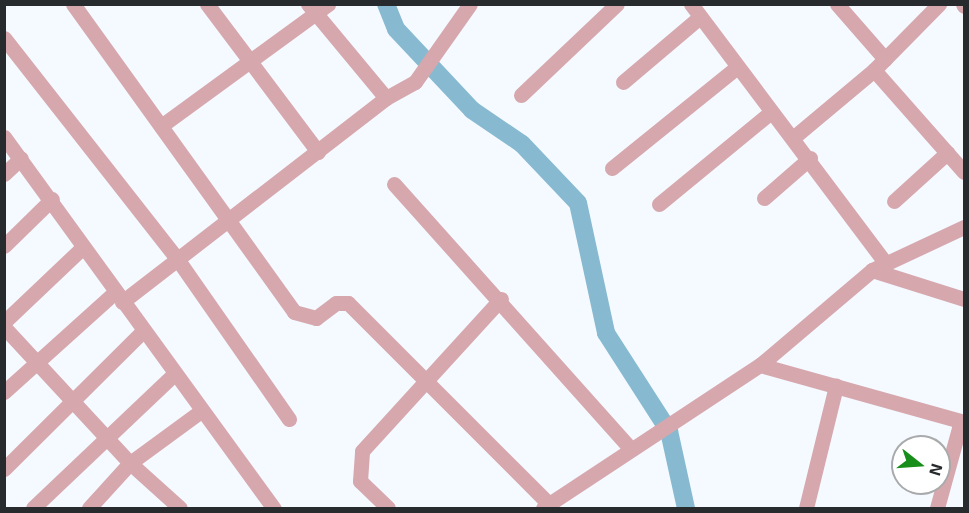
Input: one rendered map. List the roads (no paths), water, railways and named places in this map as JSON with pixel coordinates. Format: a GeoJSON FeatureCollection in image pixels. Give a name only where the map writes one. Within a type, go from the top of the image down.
{"type":"FeatureCollection","features":[{"type":"Feature","properties":{"kind":"street"},"geometry":{"type":"LineString","coordinates":[[73,4],[232,219],[298,316],[316,318],[336,303],[348,303],[425,377],[546,506],[632,445],[760,365],[879,266],[964,227]]}},
{"type":"Feature","properties":{"kind":"street"},"geometry":{"type":"LineString","coordinates":[[207,4],[248,64],[318,152]]}},
{"type":"Feature","properties":{"kind":"street"},"geometry":{"type":"LineString","coordinates":[[161,126],[248,64],[311,10],[328,4]]}},
{"type":"Feature","properties":{"kind":"street"},"geometry":{"type":"LineString","coordinates":[[4,393],[36,360],[118,298],[178,260],[386,98],[416,82],[442,50],[470,4]]}},
{"type":"Feature","properties":{"kind":"street"},"geometry":{"type":"LineString","coordinates":[[521,95],[618,4]]}},
{"type":"Feature","properties":{"kind":"street"},"geometry":{"type":"LineString","coordinates":[[691,4],[736,67],[810,158],[879,266],[964,299]]}},
{"type":"Feature","properties":{"kind":"street"},"geometry":{"type":"LineString","coordinates":[[837,4],[879,65],[964,172]]}},
{"type":"Feature","properties":{"kind":"street"},"geometry":{"type":"LineString","coordinates":[[794,137],[879,65],[939,4]]}},
{"type":"Feature","properties":{"kind":"street"},"geometry":{"type":"LineString","coordinates":[[311,10],[386,98]]}},
{"type":"Feature","properties":{"kind":"street"},"geometry":{"type":"LineString","coordinates":[[623,82],[700,17]]}},
{"type":"Feature","properties":{"kind":"street"},"geometry":{"type":"LineString","coordinates":[[4,38],[178,260],[289,419]]}},
{"type":"Feature","properties":{"kind":"street"},"geometry":{"type":"LineString","coordinates":[[612,168],[736,67]]}},
{"type":"Feature","properties":{"kind":"street"},"geometry":{"type":"LineString","coordinates":[[659,204],[771,112]]}},
{"type":"Feature","properties":{"kind":"street"},"geometry":{"type":"LineString","coordinates":[[4,137],[52,199],[82,248],[142,332],[274,508]]}},
{"type":"Feature","properties":{"kind":"street"},"geometry":{"type":"LineString","coordinates":[[894,201],[947,153]]}},
{"type":"Feature","properties":{"kind":"street"},"geometry":{"type":"LineString","coordinates":[[4,174],[21,158]]}},
{"type":"Feature","properties":{"kind":"street"},"geometry":{"type":"LineString","coordinates":[[764,198],[810,158]]}},
{"type":"Feature","properties":{"kind":"street"},"geometry":{"type":"LineString","coordinates":[[394,184],[501,298],[632,445]]}},
{"type":"Feature","properties":{"kind":"street"},"geometry":{"type":"LineString","coordinates":[[4,246],[52,199]]}},
{"type":"Feature","properties":{"kind":"street"},"geometry":{"type":"LineString","coordinates":[[4,322],[82,248]]}},
{"type":"Feature","properties":{"kind":"street"},"geometry":{"type":"LineString","coordinates":[[388,508],[360,481],[358,466],[362,451],[425,377],[501,298]]}},
{"type":"Feature","properties":{"kind":"street"},"geometry":{"type":"LineString","coordinates":[[4,327],[130,463],[180,508]]}},
{"type":"Feature","properties":{"kind":"street"},"geometry":{"type":"LineString","coordinates":[[4,468],[142,332]]}},
{"type":"Feature","properties":{"kind":"street"},"geometry":{"type":"LineString","coordinates":[[760,365],[963,422],[938,508]]}},
{"type":"Feature","properties":{"kind":"street"},"geometry":{"type":"LineString","coordinates":[[33,508],[105,434],[174,374]]}},
{"type":"Feature","properties":{"kind":"street"},"geometry":{"type":"LineString","coordinates":[[806,508],[836,387]]}},
{"type":"Feature","properties":{"kind":"street"},"geometry":{"type":"LineString","coordinates":[[89,508],[130,463],[201,411]]}},
{"type":"Feature","properties":{"kind":"waterway"},"geometry":{"type":"LineString","coordinates":[[386,4],[396,29],[472,110],[522,144],[578,203],[606,333],[669,431],[686,508]]}}]}
